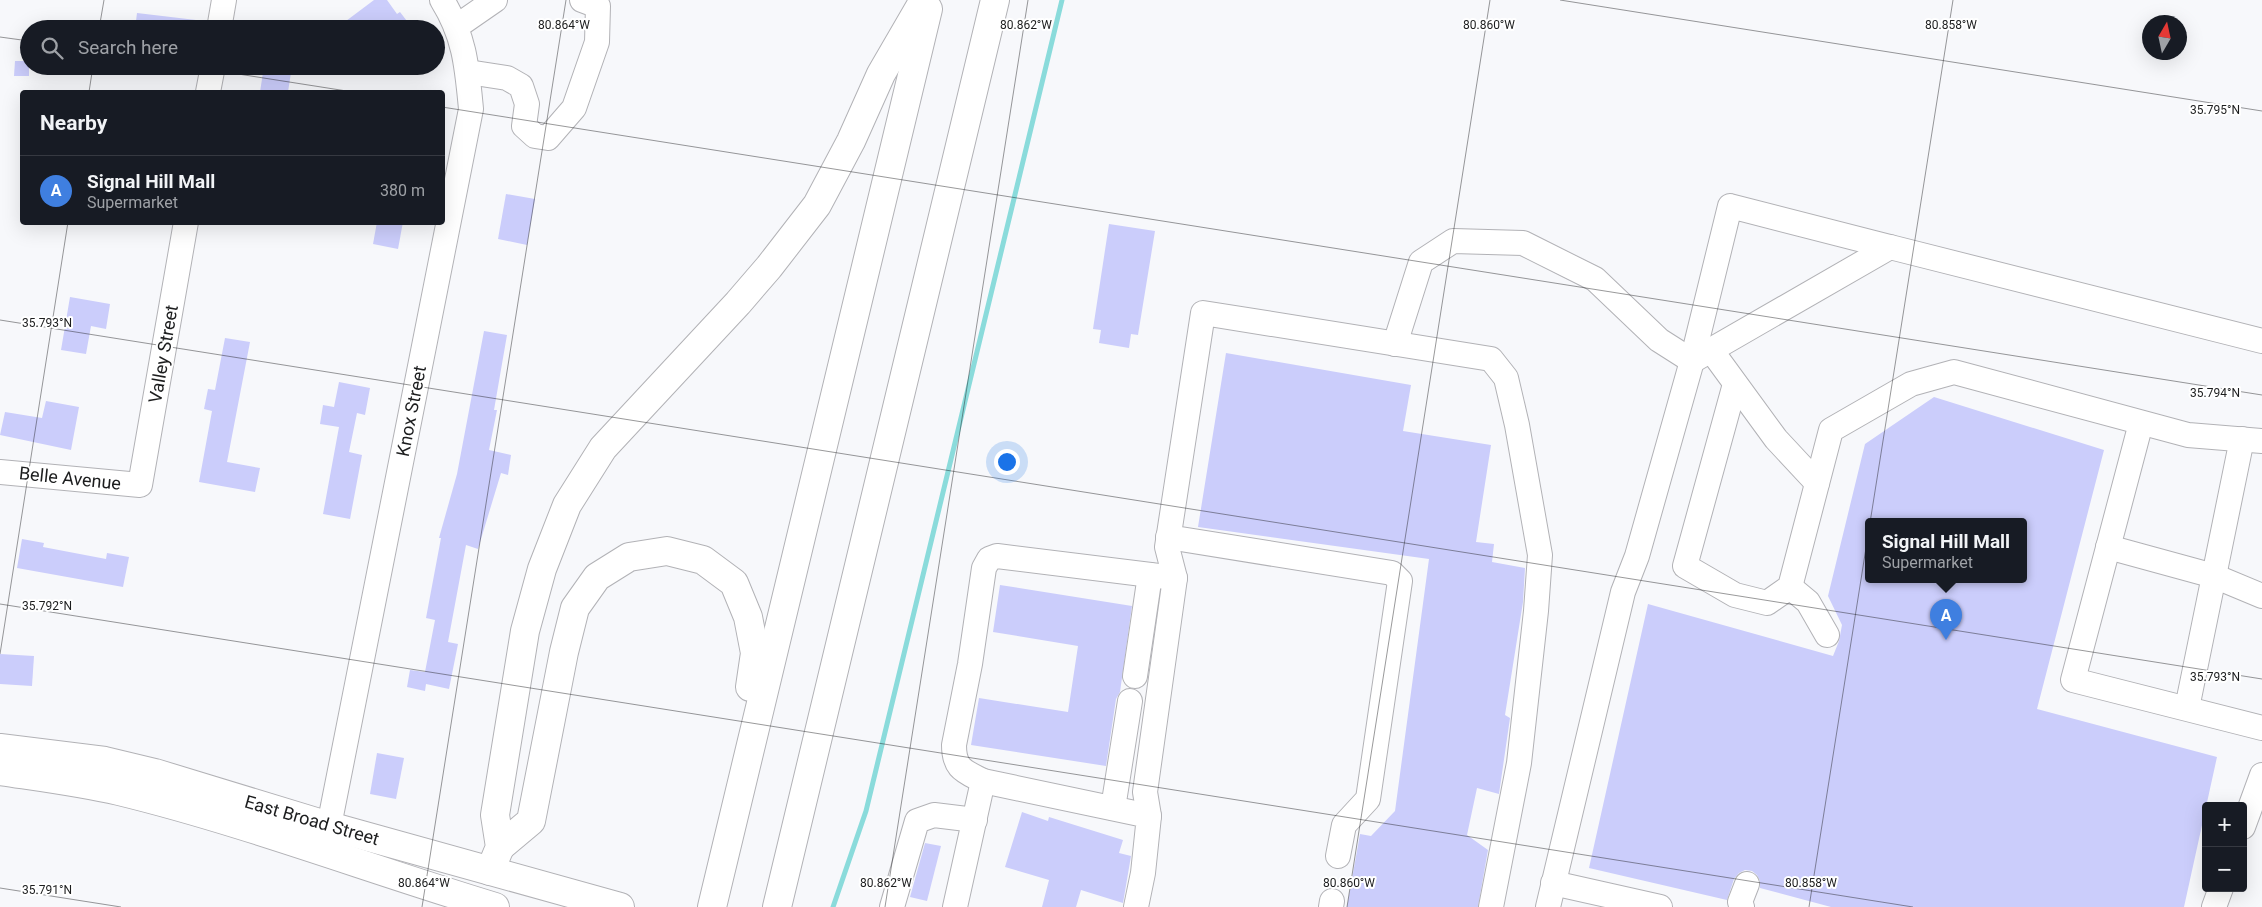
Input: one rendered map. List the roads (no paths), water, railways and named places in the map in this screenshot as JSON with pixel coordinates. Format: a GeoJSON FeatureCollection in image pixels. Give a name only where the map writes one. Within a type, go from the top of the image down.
{"type":"FeatureCollection","features":[{"type":"Feature","properties":{"kind":"main road"},"geometry":{"type":"LineString","coordinates":[[495,859],[495,815],[525,631],[542,569],[567,505],[603,448],[738,303],[817,205],[851,141],[881,74],[924,0]]}},
{"type":"Feature","properties":{"kind":"main road"},"geometry":{"type":"LineString","coordinates":[[712,907],[930,0]]}},
{"type":"Feature","properties":{"kind":"main road"},"geometry":{"type":"LineString","coordinates":[[777,907],[995,0]]}},
{"type":"Feature","properties":{"kind":"main road"},"geometry":{"type":"LineString","coordinates":[[495,859],[530,822],[564,652],[575,608],[597,577],[629,557],[666,551],[704,560],[734,583],[748,617],[755,653],[706,907]]}},
{"type":"Feature","properties":{"kind":"main road"},"geometry":{"type":"LineString","coordinates":[[795,907],[852,595]]}},
{"type":"Feature","properties":{"kind":"main road","name":"East Broad Street"},"geometry":{"type":"LineString","coordinates":[[0,748],[53,753],[122,765],[155,773],[329,826],[495,859],[620,907]]}},
{"type":"Feature","properties":{"kind":"main road","name":"East Broad Street"},"geometry":{"type":"LineString","coordinates":[[0,771],[80,783],[181,808],[484,906]]}},
{"type":"Feature","properties":{"kind":"street"},"geometry":{"type":"LineString","coordinates":[[221,20],[224,0]]}},
{"type":"Feature","properties":{"kind":"street","name":"Knox Street"},"geometry":{"type":"LineString","coordinates":[[329,826],[471,109],[467,62],[456,26],[442,0]]}},
{"type":"Feature","properties":{"kind":"street"},"geometry":{"type":"LineString","coordinates":[[456,26],[496,0]]}},
{"type":"Feature","properties":{"kind":"street"},"geometry":{"type":"LineString","coordinates":[[468,72],[507,78],[522,86],[527,104],[524,126],[535,136],[548,138],[574,108],[597,42],[598,6],[582,0]]}},
{"type":"Feature","properties":{"kind":"street"},"geometry":{"type":"LineString","coordinates":[[208,90],[211,75]]}},
{"type":"Feature","properties":{"kind":"street"},"geometry":{"type":"LineString","coordinates":[[1548,907],[1623,592],[1637,556],[1701,355],[1730,206],[2262,341]]}},
{"type":"Feature","properties":{"kind":"street","name":"Valley Street"},"geometry":{"type":"LineString","coordinates":[[140,485],[185,225]]}},
{"type":"Feature","properties":{"kind":"street"},"geometry":{"type":"LineString","coordinates":[[1395,344],[1422,262],[1453,241],[1523,243],[1595,279],[1659,340],[1701,355],[1735,384],[1776,439],[1818,482]]}},
{"type":"Feature","properties":{"kind":"street"},"geometry":{"type":"LineString","coordinates":[[1701,355],[1890,247]]}},
{"type":"Feature","properties":{"kind":"street"},"geometry":{"type":"LineString","coordinates":[[1136,907],[1143,873],[1149,816],[1145,792],[1175,578],[1167,547],[1168,537],[1203,312],[1491,359],[1506,378],[1517,425],[1540,555],[1536,611],[1518,763],[1491,907]]}},
{"type":"Feature","properties":{"kind":"street"},"geometry":{"type":"LineString","coordinates":[[1735,384],[1686,566],[1735,594],[1767,603],[1790,587],[1831,430],[1951,363],[2141,423],[2188,435],[2252,440],[2214,576],[2187,708]]}},
{"type":"Feature","properties":{"kind":"street"},"geometry":{"type":"LineString","coordinates":[[2141,423],[2074,680],[2262,728]]}},
{"type":"Feature","properties":{"kind":"street","name":"Belle Avenue"},"geometry":{"type":"LineString","coordinates":[[0,472],[140,485]]}},
{"type":"Feature","properties":{"kind":"street"},"geometry":{"type":"LineString","coordinates":[[1168,537],[1392,573],[1400,582],[1368,800],[1344,825],[1338,856]]}},
{"type":"Feature","properties":{"kind":"street"},"geometry":{"type":"LineString","coordinates":[[2108,547],[2214,576],[2262,596]]}},
{"type":"Feature","properties":{"kind":"street"},"geometry":{"type":"LineString","coordinates":[[1149,816],[983,781],[964,771],[957,764],[954,757],[954,745],[970,664],[984,568],[989,559],[997,556],[1175,578]]}},
{"type":"Feature","properties":{"kind":"street"},"geometry":{"type":"LineString","coordinates":[[1134,676],[1150,575]]}},
{"type":"Feature","properties":{"kind":"street"},"geometry":{"type":"LineString","coordinates":[[1790,587],[1808,602],[1827,635]]}},
{"type":"Feature","properties":{"kind":"street"},"geometry":{"type":"LineString","coordinates":[[1113,808],[1130,701]]}},
{"type":"Feature","properties":{"kind":"street"},"geometry":{"type":"LineString","coordinates":[[2247,816],[2262,775]]}},
{"type":"Feature","properties":{"kind":"street"},"geometry":{"type":"LineString","coordinates":[[955,907],[983,781]]}},
{"type":"Feature","properties":{"kind":"street"},"geometry":{"type":"LineString","coordinates":[[892,907],[918,822],[934,815],[975,820]]}},
{"type":"Feature","properties":{"kind":"street"},"geometry":{"type":"LineString","coordinates":[[484,906],[495,859]]}},
{"type":"Feature","properties":{"kind":"street"},"geometry":{"type":"LineString","coordinates":[[1553,883],[1660,907]]}},
{"type":"Feature","properties":{"kind":"street"},"geometry":{"type":"LineString","coordinates":[[1742,907],[1740,902],[1747,884]]}},
{"type":"Feature","properties":{"kind":"street"},"geometry":{"type":"LineString","coordinates":[[2214,907],[2220,892]]}},
{"type":"Feature","properties":{"kind":"waterway"},"geometry":{"type":"LineString","coordinates":[[833,907],[866,811],[1062,0]]}},
{"type":"Feature","properties":{"kind":"place","name":"Signal Hill Mall"},"geometry":{"type":"Point","coordinates":[1946,640]}}]}
